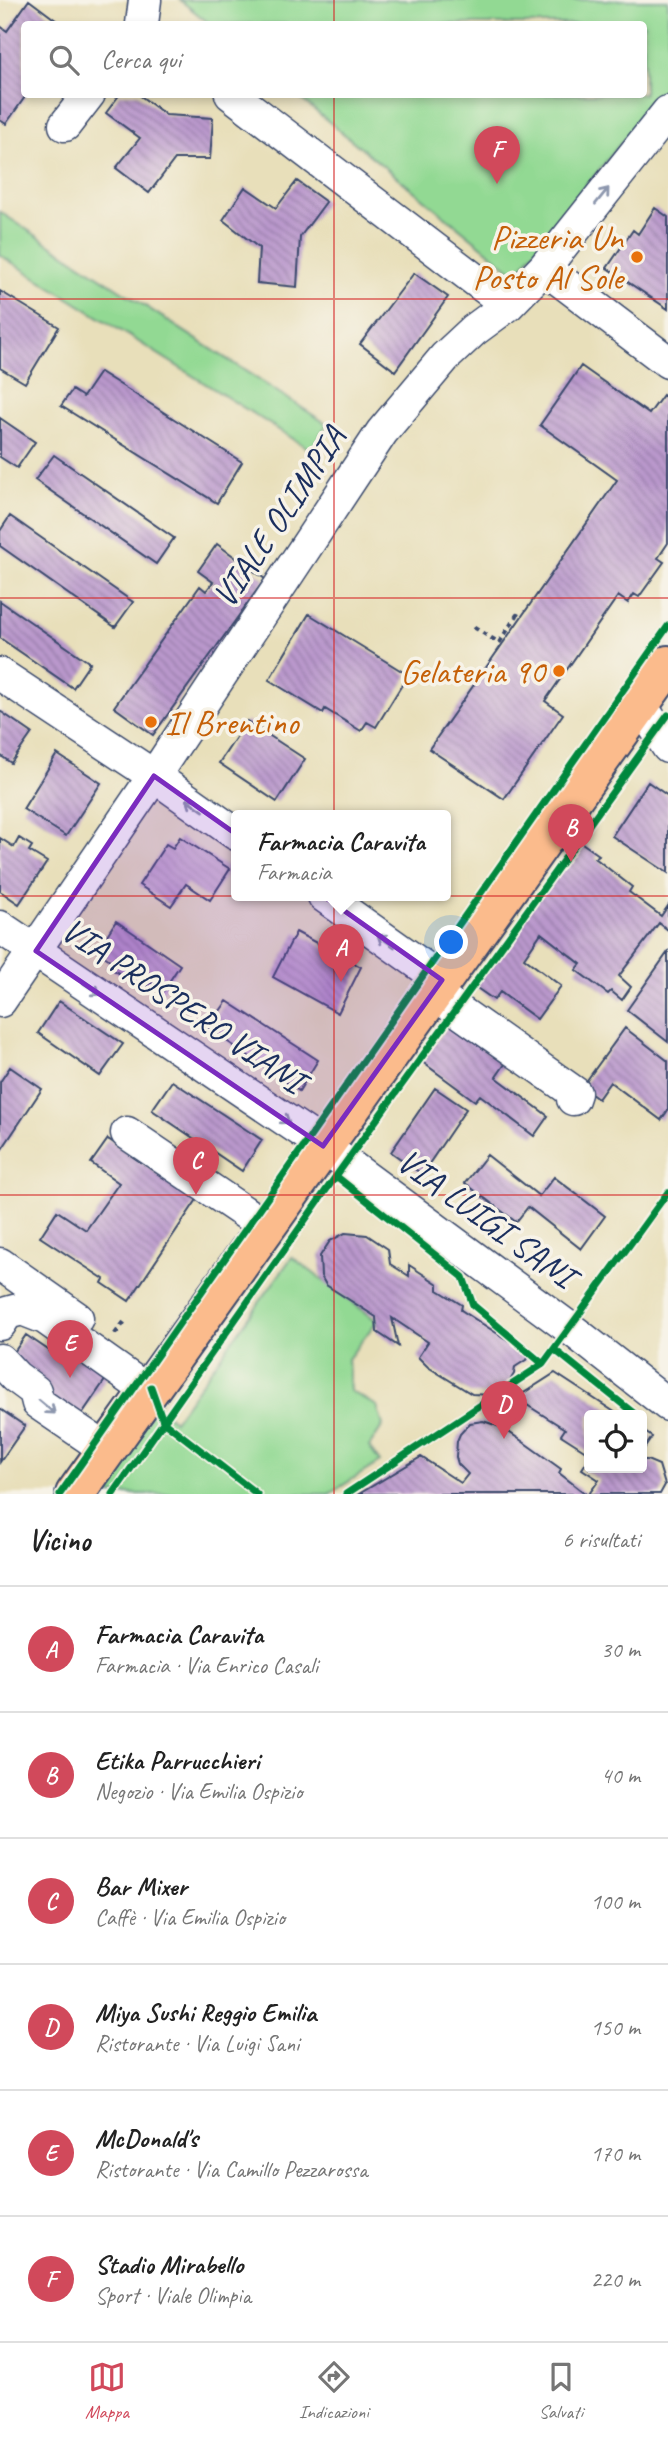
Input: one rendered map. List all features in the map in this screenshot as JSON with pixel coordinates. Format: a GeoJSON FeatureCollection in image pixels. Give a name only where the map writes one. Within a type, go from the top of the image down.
{"type":"FeatureCollection","features":[{"type":"Feature","properties":{"kind":"main road"},"geometry":{"type":"LineString","coordinates":[[75,1494],[668,665]]}},
{"type":"Feature","properties":{"kind":"street"},"geometry":{"type":"LineString","coordinates":[[142,21],[145,0]]}},
{"type":"Feature","properties":{"kind":"street"},"geometry":{"type":"LineString","coordinates":[[65,125],[86,98]]}},
{"type":"Feature","properties":{"kind":"street"},"geometry":{"type":"LineString","coordinates":[[236,98],[508,305]]}},
{"type":"Feature","properties":{"kind":"street","name":"VIALE OLIMPIA"},"geometry":{"type":"LineString","coordinates":[[0,1001],[155,776],[382,432],[445,357],[474,330],[508,305],[544,268],[668,112]]}},
{"type":"Feature","properties":{"kind":"street"},"geometry":{"type":"LineString","coordinates":[[544,268],[668,362]]}},
{"type":"Feature","properties":{"kind":"street"},"geometry":{"type":"LineString","coordinates":[[0,674],[155,776],[231,830]]}},
{"type":"Feature","properties":{"kind":"street"},"geometry":{"type":"LineString","coordinates":[[640,704],[668,747]]}},
{"type":"Feature","properties":{"kind":"street"},"geometry":{"type":"LineString","coordinates":[[330,901],[575,1093],[573,1098]]}},
{"type":"Feature","properties":{"kind":"street","name":"VIA PROSPERO VIANI"},"geometry":{"type":"LineString","coordinates":[[0,927],[323,1146]]}},
{"type":"Feature","properties":{"kind":"street"},"geometry":{"type":"LineString","coordinates":[[127,1133],[265,1227]]}},
{"type":"Feature","properties":{"kind":"street","name":"VIA LUIGI SANI"},"geometry":{"type":"LineString","coordinates":[[323,1146],[576,1333],[668,1405]]}},
{"type":"Feature","properties":{"kind":"street"},"geometry":{"type":"LineString","coordinates":[[0,1264],[117,1331]]}},
{"type":"Feature","properties":{"kind":"street"},"geometry":{"type":"LineString","coordinates":[[0,1324],[7,1313],[22,1309],[45,1318],[148,1391]]}},
{"type":"Feature","properties":{"kind":"street"},"geometry":{"type":"LineString","coordinates":[[0,1360],[16,1377],[35,1391],[38,1403],[107,1450]]}},
{"type":"Feature","properties":{"kind":"path"},"geometry":{"type":"LineString","coordinates":[[474,627],[499,643],[517,615],[521,617]]}},
{"type":"Feature","properties":{"kind":"highlighted area"},"geometry":{"type":"Polygon","coordinates":[[[154,776],[442,980],[323,1146],[36,951],[154,776]]]}},
{"type":"Feature","properties":{"kind":"green space"},"geometry":{"type":"Polygon","coordinates":[[[180,0],[668,0],[668,84],[516,274],[300,98],[647,98],[647,21],[206,21],[180,0]]]}},
{"type":"Feature","properties":{"kind":"green space"},"geometry":{"type":"Polygon","coordinates":[[[0,212],[327,424],[311,450],[0,255],[0,212]]]}},
{"type":"Feature","properties":{"kind":"green space"},"geometry":{"type":"Polygon","coordinates":[[[292,1257],[377,1321],[348,1359],[350,1391],[377,1406],[383,1425],[369,1447],[380,1462],[329,1494],[96,1494],[156,1406],[174,1421],[292,1257]]]}},
{"type":"Feature","properties":{"kind":"building"},"geometry":{"type":"Polygon","coordinates":[[[29,0],[57,21],[21,21],[21,98],[24,98],[6,124],[0,120],[0,26],[7,31],[29,0]]]}},
{"type":"Feature","properties":{"kind":"building"},"geometry":{"type":"Polygon","coordinates":[[[117,98],[143,98],[166,115],[213,118],[210,159],[175,159],[149,193],[116,168],[140,138],[106,113],[117,98]]]}},
{"type":"Feature","properties":{"kind":"building"},"geometry":{"type":"Polygon","coordinates":[[[297,181],[326,202],[300,237],[297,287],[257,283],[259,248],[223,220],[245,187],[276,208],[297,181]]]}},
{"type":"Feature","properties":{"kind":"building"},"geometry":{"type":"Polygon","coordinates":[[[655,208],[668,217],[668,309],[607,268],[633,230],[638,234],[655,208]]]}},
{"type":"Feature","properties":{"kind":"building"},"geometry":{"type":"Polygon","coordinates":[[[414,273],[448,297],[395,371],[360,344],[414,273]]]}},
{"type":"Feature","properties":{"kind":"building"},"geometry":{"type":"Polygon","coordinates":[[[0,291],[59,327],[25,383],[0,368],[0,291]]]}},
{"type":"Feature","properties":{"kind":"building"},"geometry":{"type":"Polygon","coordinates":[[[581,366],[649,414],[663,395],[668,399],[668,543],[658,558],[664,562],[639,597],[634,594],[628,603],[618,596],[545,701],[563,714],[504,799],[429,749],[617,480],[540,425],[581,366]]]}},
{"type":"Feature","properties":{"kind":"building"},"geometry":{"type":"Polygon","coordinates":[[[100,372],[242,462],[217,503],[61,406],[72,390],[83,397],[100,372]]]}},
{"type":"Feature","properties":{"kind":"building"},"geometry":{"type":"Polygon","coordinates":[[[0,418],[35,442],[17,468],[0,457],[0,418]]]}},
{"type":"Feature","properties":{"kind":"building"},"geometry":{"type":"Polygon","coordinates":[[[54,455],[174,538],[156,564],[35,480],[54,455]]]}},
{"type":"Feature","properties":{"kind":"building"},"geometry":{"type":"Polygon","coordinates":[[[10,516],[133,602],[115,627],[0,546],[0,531],[10,516]]]}},
{"type":"Feature","properties":{"kind":"building"},"geometry":{"type":"Polygon","coordinates":[[[217,544],[265,579],[153,735],[114,707],[200,586],[206,591],[213,582],[198,571],[217,544]]]}},
{"type":"Feature","properties":{"kind":"building"},"geometry":{"type":"Polygon","coordinates":[[[0,601],[90,663],[73,688],[0,638],[0,601]]]}},
{"type":"Feature","properties":{"kind":"building"},"geometry":{"type":"Polygon","coordinates":[[[309,614],[408,675],[376,727],[367,722],[361,731],[325,709],[323,713],[269,680],[309,614]]]}},
{"type":"Feature","properties":{"kind":"building"},"geometry":{"type":"Polygon","coordinates":[[[0,711],[32,733],[11,763],[0,755],[0,711]]]}},
{"type":"Feature","properties":{"kind":"building"},"geometry":{"type":"Polygon","coordinates":[[[247,721],[305,759],[277,802],[219,763],[247,721]]]}},
{"type":"Feature","properties":{"kind":"building"},"geometry":{"type":"Polygon","coordinates":[[[57,754],[101,783],[66,836],[23,809],[57,754]]]}},
{"type":"Feature","properties":{"kind":"building"},"geometry":{"type":"Polygon","coordinates":[[[648,782],[668,796],[668,873],[612,836],[648,782]]]}},
{"type":"Feature","properties":{"kind":"building"},"geometry":{"type":"Polygon","coordinates":[[[180,837],[230,869],[210,900],[186,884],[171,906],[139,885],[166,844],[173,848],[180,837]]]}},
{"type":"Feature","properties":{"kind":"building"},"geometry":{"type":"Polygon","coordinates":[[[0,838],[14,847],[19,838],[32,846],[29,851],[47,862],[19,904],[0,891],[0,838]]]}},
{"type":"Feature","properties":{"kind":"building"},"geometry":{"type":"Polygon","coordinates":[[[579,841],[599,855],[595,858],[632,887],[629,892],[661,916],[668,906],[668,930],[659,923],[619,976],[631,987],[622,1000],[611,991],[608,994],[576,970],[581,964],[541,933],[524,958],[561,986],[537,1019],[500,992],[494,1000],[474,986],[579,841]]]}},
{"type":"Feature","properties":{"kind":"building"},"geometry":{"type":"Polygon","coordinates":[[[116,921],[180,965],[163,991],[150,982],[145,989],[107,966],[110,960],[97,951],[116,921]]]}},
{"type":"Feature","properties":{"kind":"building"},"geometry":{"type":"Polygon","coordinates":[[[296,932],[361,967],[338,1013],[273,977],[296,932]]]}},
{"type":"Feature","properties":{"kind":"building"},"geometry":{"type":"Polygon","coordinates":[[[668,952],[668,1042],[627,1010],[668,952]]]}},
{"type":"Feature","properties":{"kind":"building"},"geometry":{"type":"Polygon","coordinates":[[[59,1001],[123,1044],[100,1076],[38,1033],[59,1001]]]}},
{"type":"Feature","properties":{"kind":"building"},"geometry":{"type":"Polygon","coordinates":[[[227,1001],[318,1060],[299,1091],[208,1028],[227,1001]]]}},
{"type":"Feature","properties":{"kind":"building"},"geometry":{"type":"Polygon","coordinates":[[[449,1024],[505,1064],[496,1077],[548,1116],[534,1136],[480,1095],[475,1101],[421,1061],[449,1024]]]}},
{"type":"Feature","properties":{"kind":"building"},"geometry":{"type":"Polygon","coordinates":[[[625,1028],[668,1061],[668,1110],[661,1120],[610,1082],[598,1099],[582,1087],[625,1028]]]}},
{"type":"Feature","properties":{"kind":"building"},"geometry":{"type":"Polygon","coordinates":[[[10,1067],[42,1089],[0,1152],[0,1082],[10,1067]]]}},
{"type":"Feature","properties":{"kind":"building"},"geometry":{"type":"Polygon","coordinates":[[[172,1081],[262,1140],[242,1171],[152,1110],[172,1081]]]}},
{"type":"Feature","properties":{"kind":"building"},"geometry":{"type":"Polygon","coordinates":[[[435,1088],[466,1109],[422,1174],[391,1152],[435,1088]]]}},
{"type":"Feature","properties":{"kind":"building"},"geometry":{"type":"Polygon","coordinates":[[[108,1139],[164,1178],[170,1170],[202,1192],[129,1301],[102,1283],[104,1279],[40,1237],[57,1211],[86,1230],[119,1183],[91,1163],[108,1139]]]}},
{"type":"Feature","properties":{"kind":"building"},"geometry":{"type":"Polygon","coordinates":[[[487,1155],[539,1196],[554,1177],[605,1216],[581,1249],[528,1207],[516,1222],[465,1183],[487,1155]]]}},
{"type":"Feature","properties":{"kind":"building"},"geometry":{"type":"Polygon","coordinates":[[[345,1233],[367,1235],[388,1249],[390,1264],[409,1276],[409,1265],[438,1284],[438,1290],[462,1305],[461,1310],[532,1356],[515,1367],[514,1374],[504,1390],[491,1395],[472,1394],[428,1367],[418,1357],[428,1342],[392,1318],[398,1346],[377,1332],[376,1317],[326,1285],[321,1276],[320,1256],[330,1241],[345,1233]]]}},
{"type":"Feature","properties":{"kind":"building"},"geometry":{"type":"Polygon","coordinates":[[[26,1335],[69,1364],[82,1345],[114,1367],[75,1424],[43,1402],[51,1390],[8,1361],[26,1335]]]}},
{"type":"Feature","properties":{"kind":"building"},"geometry":{"type":"Polygon","coordinates":[[[555,1373],[611,1410],[584,1410],[584,1450],[561,1435],[565,1429],[516,1398],[555,1373]]]}},
{"type":"Feature","properties":{"kind":"building"},"geometry":{"type":"Polygon","coordinates":[[[0,1409],[25,1426],[0,1462],[0,1409]]]}},
{"type":"Feature","properties":{"kind":"building"},"geometry":{"type":"Polygon","coordinates":[[[483,1421],[501,1427],[522,1441],[561,1469],[559,1473],[586,1494],[359,1494],[421,1457],[461,1483],[468,1474],[458,1464],[457,1441],[470,1423],[483,1421]]]}},
{"type":"Feature","properties":{"kind":"building"},"geometry":{"type":"Polygon","coordinates":[[[647,1460],[659,1465],[665,1485],[660,1494],[589,1494],[599,1480],[588,1473],[647,1473],[647,1460]]]}},
{"type":"Feature","properties":{"kind":"cycle path"},"geometry":{"type":"LineString","coordinates":[[60,1494],[668,626]]}},
{"type":"Feature","properties":{"kind":"cycle path"},"geometry":{"type":"LineString","coordinates":[[113,1494],[336,1176],[668,715]]}},
{"type":"Feature","properties":{"kind":"cycle path"},"geometry":{"type":"LineString","coordinates":[[336,1176],[463,1277],[473,1305],[543,1364]]}},
{"type":"Feature","properties":{"kind":"cycle path"},"geometry":{"type":"LineString","coordinates":[[346,1494],[543,1364],[668,1192]]}},
{"type":"Feature","properties":{"kind":"cycle path"},"geometry":{"type":"LineString","coordinates":[[555,1350],[630,1410]]}},
{"type":"Feature","properties":{"kind":"cycle path"},"geometry":{"type":"LineString","coordinates":[[151,1387],[163,1421],[257,1494]]}},
{"type":"Feature","properties":{"kind":"place","name":"Stadio Mirabello"},"geometry":{"type":"Point","coordinates":[497,184]}},
{"type":"Feature","properties":{"kind":"place","name":"Pizzeria Un Posto Al Sole"},"geometry":{"type":"Point","coordinates":[637,257]}},
{"type":"Feature","properties":{"kind":"place","name":"Gelateria 90"},"geometry":{"type":"Point","coordinates":[559,671]}},
{"type":"Feature","properties":{"kind":"place","name":"Il Brentino"},"geometry":{"type":"Point","coordinates":[151,722]}},
{"type":"Feature","properties":{"kind":"place","name":"Etika Parrucchieri"},"geometry":{"type":"Point","coordinates":[571,862]}},
{"type":"Feature","properties":{"kind":"place","name":"Farmacia Caravita"},"geometry":{"type":"Point","coordinates":[341,982]}},
{"type":"Feature","properties":{"kind":"place","name":"Bar Mixer"},"geometry":{"type":"Point","coordinates":[196,1195]}},
{"type":"Feature","properties":{"kind":"place","name":"McDonald's"},"geometry":{"type":"Point","coordinates":[70,1378]}},
{"type":"Feature","properties":{"kind":"place","name":"Miya Sushi Reggio Emilia"},"geometry":{"type":"Point","coordinates":[504,1439]}}]}
